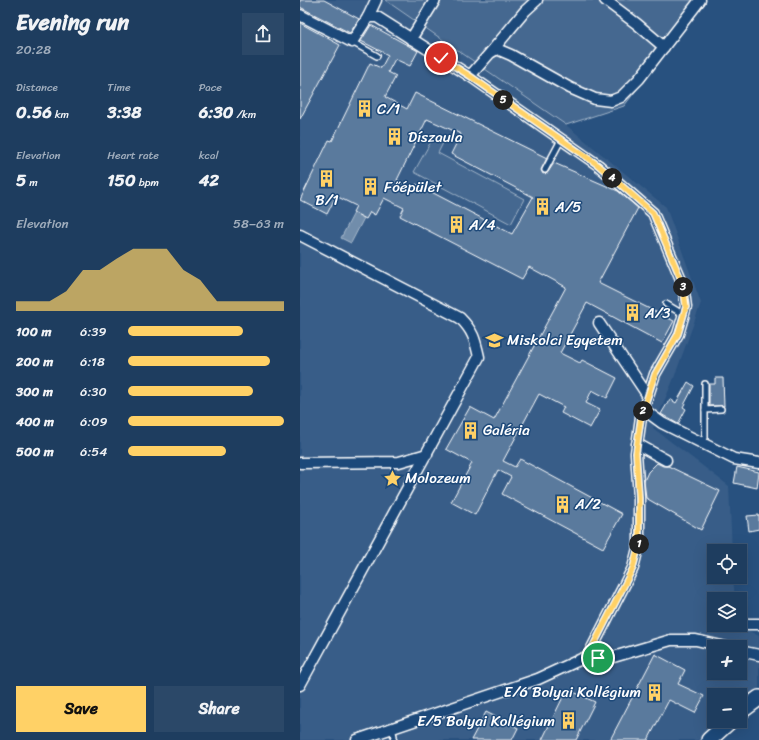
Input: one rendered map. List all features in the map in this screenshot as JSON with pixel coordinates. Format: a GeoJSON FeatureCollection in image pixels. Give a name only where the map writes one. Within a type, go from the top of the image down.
{"type":"FeatureCollection","features":[{"type":"Feature","properties":{"kind":"main road"},"geometry":{"type":"LineString","coordinates":[[747,707],[759,698]]}},
{"type":"Feature","properties":{"kind":"main road"},"geometry":{"type":"LineString","coordinates":[[709,740],[722,728]]}},
{"type":"Feature","properties":{"kind":"street"},"geometry":{"type":"LineString","coordinates":[[300,15],[352,42],[368,17],[376,0]]}},
{"type":"Feature","properties":{"kind":"street"},"geometry":{"type":"LineString","coordinates":[[411,39],[435,0]]}},
{"type":"Feature","properties":{"kind":"street"},"geometry":{"type":"LineString","coordinates":[[470,76],[525,11],[537,0]]}},
{"type":"Feature","properties":{"kind":"street"},"geometry":{"type":"LineString","coordinates":[[604,0],[637,24],[664,48]]}},
{"type":"Feature","properties":{"kind":"street"},"geometry":{"type":"LineString","coordinates":[[490,53],[497,50],[511,55],[570,88],[594,99],[611,101],[621,97],[639,79],[700,0]]}},
{"type":"Feature","properties":{"kind":"street"},"geometry":{"type":"LineString","coordinates":[[368,17],[377,17],[470,76],[598,165],[653,213],[683,284],[686,307],[678,334],[655,374],[643,409],[636,453],[639,497],[639,544],[633,568],[588,656]]}},
{"type":"Feature","properties":{"kind":"street"},"geometry":{"type":"LineString","coordinates":[[300,234],[460,318],[471,329],[476,340],[479,357],[427,454],[373,548],[300,685]]}},
{"type":"Feature","properties":{"kind":"street"},"geometry":{"type":"LineString","coordinates":[[599,323],[648,396]]}},
{"type":"Feature","properties":{"kind":"street"},"geometry":{"type":"LineString","coordinates":[[643,409],[662,423],[734,459],[759,464]]}},
{"type":"Feature","properties":{"kind":"street"},"geometry":{"type":"LineString","coordinates":[[637,444],[666,460]]}},
{"type":"Feature","properties":{"kind":"street"},"geometry":{"type":"LineString","coordinates":[[300,463],[399,462],[427,454]]}},
{"type":"Feature","properties":{"kind":"street"},"geometry":{"type":"LineString","coordinates":[[747,624],[759,624]]}},
{"type":"Feature","properties":{"kind":"street"},"geometry":{"type":"LineString","coordinates":[[357,740],[538,679],[588,656],[610,658],[671,640],[696,640],[707,643]]}},
{"type":"Feature","properties":{"kind":"street"},"geometry":{"type":"LineString","coordinates":[[747,652],[759,655]]}},
{"type":"Feature","properties":{"kind":"lane"},"geometry":{"type":"LineString","coordinates":[[352,42],[377,56]]}},
{"type":"Feature","properties":{"kind":"lane"},"geometry":{"type":"LineString","coordinates":[[545,170],[561,140]]}},
{"type":"Feature","properties":{"kind":"lane"},"geometry":{"type":"LineString","coordinates":[[666,304],[684,315]]}},
{"type":"Feature","properties":{"kind":"lane"},"geometry":{"type":"LineString","coordinates":[[699,442],[705,438],[705,384]]}},
{"type":"Feature","properties":{"kind":"lane"},"geometry":{"type":"LineString","coordinates":[[705,410],[721,409]]}},
{"type":"Feature","properties":{"kind":"lane"},"geometry":{"type":"LineString","coordinates":[[392,728],[394,736],[393,740]]}},
{"type":"Feature","properties":{"kind":"shaded area","name":"Miskolci Egyetem"},"geometry":{"type":"Polygon","coordinates":[[[300,0],[385,0],[566,125],[666,207],[701,303],[674,378],[653,428],[729,486],[732,544],[707,544],[707,584],[734,584],[734,592],[707,592],[707,632],[747,632],[747,630],[759,636],[759,698],[747,705],[747,688],[707,688],[707,728],[717,728],[704,740],[300,740],[300,0]]]}},
{"type":"Feature","properties":{"kind":"shaded area"},"geometry":{"type":"Polygon","coordinates":[[[385,0],[706,0],[624,106],[566,125],[385,0]]]}},
{"type":"Feature","properties":{"kind":"shaded area"},"geometry":{"type":"Polygon","coordinates":[[[434,136],[444,141],[438,153],[524,199],[511,224],[414,172],[434,136]]]}},
{"type":"Feature","properties":{"kind":"shaded area"},"geometry":{"type":"Polygon","coordinates":[[[354,213],[364,218],[351,243],[341,238],[354,213]]]}},
{"type":"Feature","properties":{"kind":"building"},"geometry":{"type":"Polygon","coordinates":[[[300,0],[324,0],[359,19],[350,33],[300,7],[300,0]]]}},
{"type":"Feature","properties":{"kind":"building"},"geometry":{"type":"Polygon","coordinates":[[[300,23],[340,45],[300,119],[300,23]]]}},
{"type":"Feature","properties":{"kind":"building"},"geometry":{"type":"Polygon","coordinates":[[[371,25],[418,51],[410,66],[395,59],[388,72],[396,76],[385,97],[407,109],[415,93],[547,158],[541,170],[543,174],[548,172],[554,163],[618,191],[638,208],[598,283],[674,321],[662,343],[587,303],[560,353],[580,363],[582,360],[617,378],[607,398],[592,390],[586,403],[600,410],[590,428],[561,413],[564,407],[539,394],[503,461],[515,467],[520,459],[622,514],[603,548],[502,494],[511,477],[498,470],[475,515],[451,502],[472,463],[446,449],[470,407],[494,420],[566,287],[529,267],[522,279],[400,216],[404,208],[384,198],[375,215],[370,212],[366,219],[353,212],[356,206],[336,196],[327,214],[300,200],[329,140],[332,141],[370,63],[381,68],[388,55],[361,41],[371,25]],[[427,119],[397,180],[414,189],[416,184],[512,234],[533,197],[451,154],[461,134],[427,119]]]}},
{"type":"Feature","properties":{"kind":"building"},"geometry":{"type":"Polygon","coordinates":[[[715,378],[723,378],[724,406],[709,406],[709,384],[715,384],[715,378]]]}},
{"type":"Feature","properties":{"kind":"building"},"geometry":{"type":"Polygon","coordinates":[[[688,382],[694,386],[683,407],[686,409],[678,424],[661,414],[670,399],[676,403],[688,382]]]}},
{"type":"Feature","properties":{"kind":"building"},"geometry":{"type":"Polygon","coordinates":[[[657,463],[663,466],[668,466],[720,491],[701,530],[646,498],[644,481],[648,472],[657,463]]]}},
{"type":"Feature","properties":{"kind":"building"},"geometry":{"type":"Polygon","coordinates":[[[737,467],[759,472],[757,488],[734,483],[737,467]]]}},
{"type":"Feature","properties":{"kind":"building"},"geometry":{"type":"Polygon","coordinates":[[[759,515],[759,529],[749,531],[747,516],[759,515]]]}},
{"type":"Feature","properties":{"kind":"building","name":"E/6 Bolyai Kollégium"},"geometry":{"type":"Polygon","coordinates":[[[655,654],[685,670],[678,684],[704,696],[695,713],[669,700],[648,740],[610,740],[655,654]]]}},
{"type":"Feature","properties":{"kind":"building","name":"E/5 Bolyai Kollégium"},"geometry":{"type":"Polygon","coordinates":[[[567,689],[595,702],[576,740],[542,740],[567,689]]]}},
{"type":"Feature","properties":{"kind":"building"},"geometry":{"type":"Polygon","coordinates":[[[486,712],[518,728],[512,740],[471,740],[486,712]]]}},
{"type":"Feature","properties":{"kind":"place","name":"C/1"},"geometry":{"type":"Point","coordinates":[364,109]}},
{"type":"Feature","properties":{"kind":"place","name":"Díszaula"},"geometry":{"type":"Point","coordinates":[395,137]}},
{"type":"Feature","properties":{"kind":"place","name":"B/1"},"geometry":{"type":"Point","coordinates":[327,179]}},
{"type":"Feature","properties":{"kind":"place","name":"Főépület"},"geometry":{"type":"Point","coordinates":[371,187]}},
{"type":"Feature","properties":{"kind":"place","name":"A/5"},"geometry":{"type":"Point","coordinates":[542,207]}},
{"type":"Feature","properties":{"kind":"place","name":"A/4"},"geometry":{"type":"Point","coordinates":[456,225]}},
{"type":"Feature","properties":{"kind":"place","name":"A/3"},"geometry":{"type":"Point","coordinates":[632,313]}},
{"type":"Feature","properties":{"kind":"place","name":"Miskolci Egyetem"},"geometry":{"type":"Point","coordinates":[494,340]}},
{"type":"Feature","properties":{"kind":"place","name":"Galéria"},"geometry":{"type":"Point","coordinates":[470,430]}},
{"type":"Feature","properties":{"kind":"place","name":"Molozeum"},"geometry":{"type":"Point","coordinates":[392,478]}},
{"type":"Feature","properties":{"kind":"place","name":"A/2"},"geometry":{"type":"Point","coordinates":[562,504]}},
{"type":"Feature","properties":{"kind":"place","name":"E/6 Bolyai Kollégium"},"geometry":{"type":"Point","coordinates":[654,692]}},
{"type":"Feature","properties":{"kind":"place","name":"E/5 Bolyai Kollégium"},"geometry":{"type":"Point","coordinates":[568,721]}},
{"type":"Feature","properties":{"kind":"route"},"geometry":{"type":"LineString","coordinates":[[441,58],[470,76],[598,165],[653,213],[683,284],[686,307],[678,334],[655,374],[641,417],[636,453],[639,497],[639,544],[633,568],[588,656],[598,658]]}}]}
